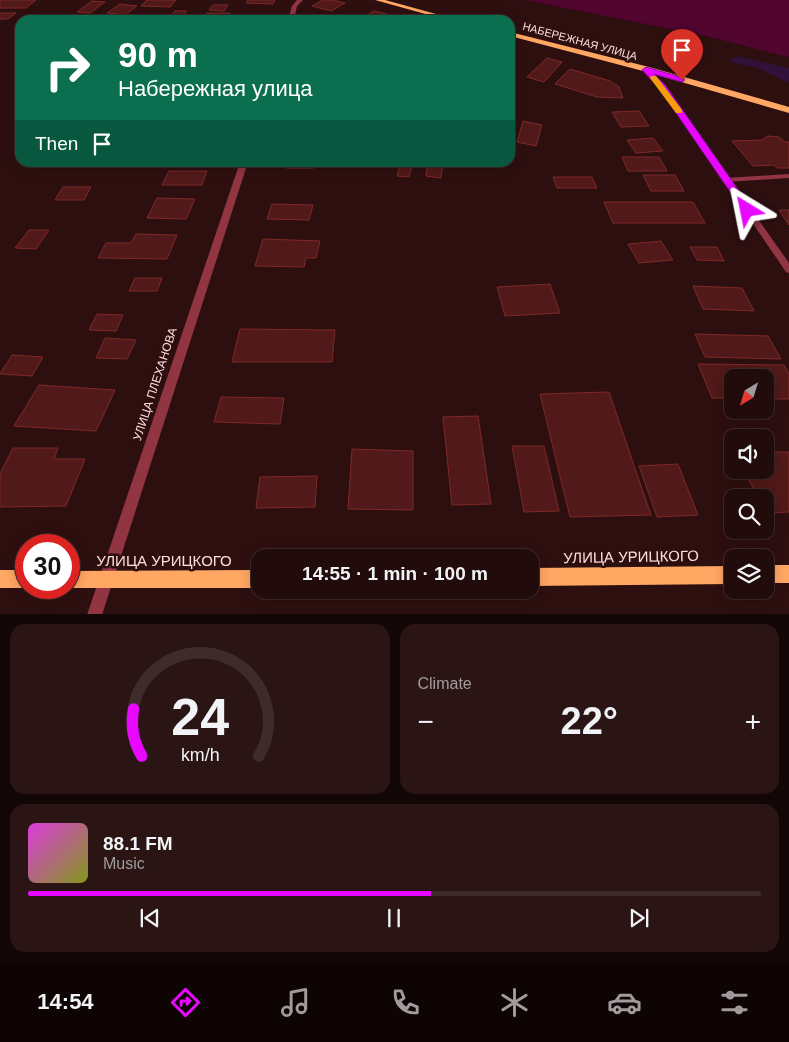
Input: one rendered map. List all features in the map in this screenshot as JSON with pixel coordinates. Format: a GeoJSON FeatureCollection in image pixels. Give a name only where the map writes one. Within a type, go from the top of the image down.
{"type":"FeatureCollection","features":[{"type":"Feature","properties":{"kind":"main road"},"geometry":{"type":"LineString","coordinates":[[378,0],[436,15]]}},
{"type":"Feature","properties":{"kind":"main road","name":"НАБЕРЕЖНАЯ УЛИЦА"},"geometry":{"type":"LineString","coordinates":[[515,35],[789,110]]}},
{"type":"Feature","properties":{"kind":"main road"},"geometry":{"type":"LineString","coordinates":[[774,574],[789,574]]}},
{"type":"Feature","properties":{"kind":"main road","name":"УЛИЦА УРИЦКОГО"},"geometry":{"type":"LineString","coordinates":[[539,577],[724,575]]}},
{"type":"Feature","properties":{"kind":"main road"},"geometry":{"type":"LineString","coordinates":[[0,579],[15,579]]}},
{"type":"Feature","properties":{"kind":"main road","name":"УЛИЦА УРИЦКОГО"},"geometry":{"type":"LineString","coordinates":[[80,580],[251,579]]}},
{"type":"Feature","properties":{"kind":"street"},"geometry":{"type":"LineString","coordinates":[[292,15],[295,6],[300,0]]}},
{"type":"Feature","properties":{"kind":"street"},"geometry":{"type":"LineString","coordinates":[[646,70],[662,87],[789,270]]}},
{"type":"Feature","properties":{"kind":"street","name":"УЛИЦА ПЛЕХАНОВА"},"geometry":{"type":"LineString","coordinates":[[94,614],[242,167]]}},
{"type":"Feature","properties":{"kind":"street"},"geometry":{"type":"LineString","coordinates":[[726,180],[789,176]]}},
{"type":"Feature","properties":{"kind":"shaded area"},"geometry":{"type":"Polygon","coordinates":[[[525,0],[789,0],[789,57],[706,36],[525,0]]]}},
{"type":"Feature","properties":{"kind":"shaded area"},"geometry":{"type":"Polygon","coordinates":[[[669,36],[693,41],[706,53],[676,50],[661,40],[669,36]]]}},
{"type":"Feature","properties":{"kind":"shaded area"},"geometry":{"type":"Polygon","coordinates":[[[737,56],[789,68],[789,83],[757,68],[730,62],[737,56]]]}},
{"type":"Feature","properties":{"kind":"building"},"geometry":{"type":"Polygon","coordinates":[[[0,0],[36,0],[26,8],[0,8],[0,0]]]}},
{"type":"Feature","properties":{"kind":"building"},"geometry":{"type":"Polygon","coordinates":[[[147,0],[176,0],[170,7],[141,6],[147,0]]]}},
{"type":"Feature","properties":{"kind":"building"},"geometry":{"type":"Polygon","coordinates":[[[248,0],[275,0],[273,4],[246,3],[248,0]]]}},
{"type":"Feature","properties":{"kind":"building"},"geometry":{"type":"Polygon","coordinates":[[[323,0],[345,3],[331,11],[312,6],[323,0]]]}},
{"type":"Feature","properties":{"kind":"building"},"geometry":{"type":"Polygon","coordinates":[[[92,1],[105,2],[90,13],[77,12],[92,1]]]}},
{"type":"Feature","properties":{"kind":"building"},"geometry":{"type":"Polygon","coordinates":[[[120,4],[137,6],[125,15],[107,13],[120,4]]]}},
{"type":"Feature","properties":{"kind":"building"},"geometry":{"type":"Polygon","coordinates":[[[213,5],[228,5],[224,11],[209,10],[213,5]]]}},
{"type":"Feature","properties":{"kind":"building"},"geometry":{"type":"Polygon","coordinates":[[[175,11],[187,11],[183,15],[171,15],[175,11]]]}},
{"type":"Feature","properties":{"kind":"building"},"geometry":{"type":"Polygon","coordinates":[[[374,11],[387,14],[385,15],[367,15],[374,11]]]}},
{"type":"Feature","properties":{"kind":"building"},"geometry":{"type":"Polygon","coordinates":[[[0,13],[16,13],[8,19],[0,19],[0,13]]]}},
{"type":"Feature","properties":{"kind":"building"},"geometry":{"type":"Polygon","coordinates":[[[207,13],[230,13],[229,15],[205,15],[207,13]]]}},
{"type":"Feature","properties":{"kind":"building"},"geometry":{"type":"Polygon","coordinates":[[[547,58],[562,62],[544,82],[527,77],[547,58]]]}},
{"type":"Feature","properties":{"kind":"building"},"geometry":{"type":"Polygon","coordinates":[[[570,69],[610,81],[619,87],[623,98],[597,97],[555,84],[570,69]]]}},
{"type":"Feature","properties":{"kind":"building"},"geometry":{"type":"Polygon","coordinates":[[[639,111],[649,126],[621,127],[612,112],[639,111]]]}},
{"type":"Feature","properties":{"kind":"building"},"geometry":{"type":"Polygon","coordinates":[[[523,121],[542,125],[536,146],[517,142],[523,121]]]}},
{"type":"Feature","properties":{"kind":"building"},"geometry":{"type":"Polygon","coordinates":[[[768,136],[779,137],[785,142],[789,142],[789,168],[777,168],[774,165],[753,166],[732,141],[762,140],[768,136]]]}},
{"type":"Feature","properties":{"kind":"building"},"geometry":{"type":"Polygon","coordinates":[[[653,138],[663,151],[636,153],[627,140],[653,138]]]}},
{"type":"Feature","properties":{"kind":"building"},"geometry":{"type":"Polygon","coordinates":[[[622,157],[659,157],[667,171],[628,171],[622,157]]]}},
{"type":"Feature","properties":{"kind":"building"},"geometry":{"type":"Polygon","coordinates":[[[286,167],[314,167],[314,168],[286,167]]]}},
{"type":"Feature","properties":{"kind":"building"},"geometry":{"type":"Polygon","coordinates":[[[400,167],[412,167],[409,177],[397,176],[400,167]]]}},
{"type":"Feature","properties":{"kind":"building"},"geometry":{"type":"Polygon","coordinates":[[[427,167],[442,167],[441,178],[426,176],[427,167]]]}},
{"type":"Feature","properties":{"kind":"building"},"geometry":{"type":"Polygon","coordinates":[[[169,171],[207,171],[202,185],[162,185],[169,171]]]}},
{"type":"Feature","properties":{"kind":"building"},"geometry":{"type":"Polygon","coordinates":[[[643,175],[675,175],[684,191],[651,191],[643,175]]]}},
{"type":"Feature","properties":{"kind":"building"},"geometry":{"type":"Polygon","coordinates":[[[553,177],[592,177],[597,188],[557,188],[553,177]]]}},
{"type":"Feature","properties":{"kind":"building"},"geometry":{"type":"Polygon","coordinates":[[[63,187],[91,187],[84,200],[55,200],[63,187]]]}},
{"type":"Feature","properties":{"kind":"building"},"geometry":{"type":"Polygon","coordinates":[[[157,198],[195,199],[186,219],[147,218],[157,198]]]}},
{"type":"Feature","properties":{"kind":"building"},"geometry":{"type":"Polygon","coordinates":[[[604,202],[693,202],[705,223],[613,223],[604,202]]]}},
{"type":"Feature","properties":{"kind":"building"},"geometry":{"type":"Polygon","coordinates":[[[272,204],[313,205],[309,220],[267,219],[272,204]]]}},
{"type":"Feature","properties":{"kind":"building"},"geometry":{"type":"Polygon","coordinates":[[[779,210],[789,210],[789,225],[779,210]]]}},
{"type":"Feature","properties":{"kind":"building"},"geometry":{"type":"Polygon","coordinates":[[[29,230],[49,230],[36,249],[15,248],[29,230]]]}},
{"type":"Feature","properties":{"kind":"building"},"geometry":{"type":"Polygon","coordinates":[[[136,234],[177,235],[167,259],[98,258],[106,243],[131,243],[136,234]]]}},
{"type":"Feature","properties":{"kind":"building"},"geometry":{"type":"Polygon","coordinates":[[[263,239],[320,241],[316,258],[306,258],[304,267],[255,266],[263,239]]]}},
{"type":"Feature","properties":{"kind":"building"},"geometry":{"type":"Polygon","coordinates":[[[661,241],[673,260],[639,263],[628,244],[661,241]]]}},
{"type":"Feature","properties":{"kind":"building"},"geometry":{"type":"Polygon","coordinates":[[[690,247],[717,247],[724,261],[697,260],[690,247]]]}},
{"type":"Feature","properties":{"kind":"building"},"geometry":{"type":"Polygon","coordinates":[[[135,278],[162,278],[157,291],[129,291],[135,278]]]}},
{"type":"Feature","properties":{"kind":"building"},"geometry":{"type":"Polygon","coordinates":[[[550,284],[560,313],[505,316],[497,287],[550,284]]]}},
{"type":"Feature","properties":{"kind":"building"},"geometry":{"type":"Polygon","coordinates":[[[693,286],[742,288],[754,311],[703,309],[693,286]]]}},
{"type":"Feature","properties":{"kind":"building"},"geometry":{"type":"Polygon","coordinates":[[[97,314],[123,315],[116,331],[89,330],[97,314]]]}},
{"type":"Feature","properties":{"kind":"building"},"geometry":{"type":"Polygon","coordinates":[[[240,329],[335,330],[332,362],[232,362],[240,329]]]}},
{"type":"Feature","properties":{"kind":"building"},"geometry":{"type":"Polygon","coordinates":[[[695,334],[768,336],[781,359],[705,357],[695,334]]]}},
{"type":"Feature","properties":{"kind":"building"},"geometry":{"type":"Polygon","coordinates":[[[105,338],[136,340],[127,359],[96,358],[105,338]]]}},
{"type":"Feature","properties":{"kind":"building"},"geometry":{"type":"Polygon","coordinates":[[[12,355],[43,357],[32,376],[0,374],[12,355]]]}},
{"type":"Feature","properties":{"kind":"building"},"geometry":{"type":"Polygon","coordinates":[[[698,364],[784,365],[789,374],[789,399],[774,399],[774,369],[724,369],[724,398],[712,398],[698,364]]]}},
{"type":"Feature","properties":{"kind":"building"},"geometry":{"type":"Polygon","coordinates":[[[39,385],[115,390],[96,431],[14,426],[39,385]]]}},
{"type":"Feature","properties":{"kind":"building"},"geometry":{"type":"Polygon","coordinates":[[[609,392],[651,515],[570,517],[540,394],[609,392]]]}},
{"type":"Feature","properties":{"kind":"building"},"geometry":{"type":"Polygon","coordinates":[[[221,397],[284,398],[280,424],[214,422],[221,397]]]}},
{"type":"Feature","properties":{"kind":"building"},"geometry":{"type":"Polygon","coordinates":[[[478,416],[491,504],[452,505],[443,417],[478,416]]]}},
{"type":"Feature","properties":{"kind":"building"},"geometry":{"type":"Polygon","coordinates":[[[512,446],[544,446],[559,511],[524,512],[512,446]]]}},
{"type":"Feature","properties":{"kind":"building"},"geometry":{"type":"Polygon","coordinates":[[[13,448],[58,448],[54,459],[85,459],[66,506],[0,507],[0,474],[13,448]]]}},
{"type":"Feature","properties":{"kind":"building"},"geometry":{"type":"Polygon","coordinates":[[[352,449],[413,451],[413,510],[348,509],[352,449]]]}},
{"type":"Feature","properties":{"kind":"building"},"geometry":{"type":"Polygon","coordinates":[[[774,452],[789,452],[789,512],[774,513],[774,489],[754,489],[748,479],[774,479],[774,452]]]}},
{"type":"Feature","properties":{"kind":"building"},"geometry":{"type":"Polygon","coordinates":[[[678,464],[698,515],[657,517],[639,466],[678,464]]]}},
{"type":"Feature","properties":{"kind":"building"},"geometry":{"type":"Polygon","coordinates":[[[317,476],[315,507],[256,508],[260,477],[317,476]]]}},
{"type":"Feature","properties":{"kind":"slow traffic"},"geometry":{"type":"LineString","coordinates":[[654,78],[679,112]]}},
{"type":"Feature","properties":{"kind":"route"},"geometry":{"type":"LineString","coordinates":[[682,80],[646,70],[662,87],[747,210]]}}]}
